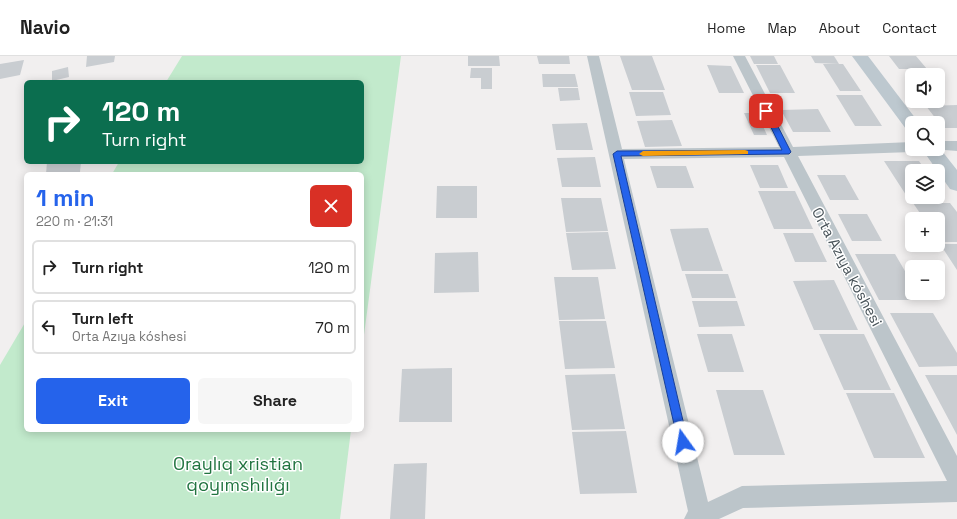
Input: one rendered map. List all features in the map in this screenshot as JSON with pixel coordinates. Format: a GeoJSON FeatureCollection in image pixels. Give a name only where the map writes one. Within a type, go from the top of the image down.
{"type":"FeatureCollection","features":[{"type":"Feature","properties":{"kind":"main road"},"geometry":{"type":"LineString","coordinates":[[860,56],[906,116]]}},
{"type":"Feature","properties":{"kind":"main road"},"geometry":{"type":"LineString","coordinates":[[936,156],[957,184]]}},
{"type":"Feature","properties":{"kind":"street"},"geometry":{"type":"LineString","coordinates":[[593,56],[617,154],[699,519],[742,497],[957,491]]}},
{"type":"Feature","properties":{"kind":"street","name":"Orta Azıya kóshesi"},"geometry":{"type":"LineString","coordinates":[[739,56],[787,152],[957,478]]}},
{"type":"Feature","properties":{"kind":"street"},"geometry":{"type":"LineString","coordinates":[[945,146],[957,146]]}},
{"type":"Feature","properties":{"kind":"street"},"geometry":{"type":"LineString","coordinates":[[617,154],[787,152],[905,147]]}},
{"type":"Feature","properties":{"kind":"green space"},"geometry":{"type":"Polygon","coordinates":[[[182,56],[401,56],[364,335],[364,172],[113,172],[118,164],[364,164],[364,80],[167,80],[182,56]]]}},
{"type":"Feature","properties":{"kind":"green space","name":"Oraylıq xristian qoyımshılıǵı"},"geometry":{"type":"Polygon","coordinates":[[[24,324],[24,432],[351,432],[340,519],[0,519],[0,365],[24,324]]]}},
{"type":"Feature","properties":{"kind":"building"},"geometry":{"type":"Polygon","coordinates":[[[87,56],[115,56],[114,62],[86,67],[87,56]]]}},
{"type":"Feature","properties":{"kind":"building"},"geometry":{"type":"Polygon","coordinates":[[[468,56],[499,56],[500,66],[468,66],[468,56]]]}},
{"type":"Feature","properties":{"kind":"building"},"geometry":{"type":"Polygon","coordinates":[[[537,56],[569,56],[570,64],[539,64],[537,56]]]}},
{"type":"Feature","properties":{"kind":"building"},"geometry":{"type":"Polygon","coordinates":[[[620,56],[652,56],[665,90],[632,90],[620,56]]]}},
{"type":"Feature","properties":{"kind":"building"},"geometry":{"type":"Polygon","coordinates":[[[750,56],[774,56],[778,64],[754,64],[750,56]]]}},
{"type":"Feature","properties":{"kind":"building"},"geometry":{"type":"Polygon","coordinates":[[[811,56],[834,56],[839,64],[815,63],[811,56]]]}},
{"type":"Feature","properties":{"kind":"building"},"geometry":{"type":"Polygon","coordinates":[[[889,56],[916,56],[926,68],[905,68],[899,69],[889,56]]]}},
{"type":"Feature","properties":{"kind":"building"},"geometry":{"type":"Polygon","coordinates":[[[24,60],[20,75],[0,79],[0,64],[24,60]]]}},
{"type":"Feature","properties":{"kind":"building"},"geometry":{"type":"Polygon","coordinates":[[[823,64],[843,64],[861,91],[840,91],[823,64]]]}},
{"type":"Feature","properties":{"kind":"building"},"geometry":{"type":"Polygon","coordinates":[[[707,65],[731,66],[744,93],[719,93],[707,65]]]}},
{"type":"Feature","properties":{"kind":"building"},"geometry":{"type":"Polygon","coordinates":[[[756,65],[780,65],[795,93],[770,93],[756,65]]]}},
{"type":"Feature","properties":{"kind":"building"},"geometry":{"type":"Polygon","coordinates":[[[68,67],[69,77],[52,80],[52,71],[68,67]]]}},
{"type":"Feature","properties":{"kind":"building"},"geometry":{"type":"Polygon","coordinates":[[[471,68],[492,68],[492,89],[481,89],[481,78],[470,78],[471,68]]]}},
{"type":"Feature","properties":{"kind":"building"},"geometry":{"type":"Polygon","coordinates":[[[542,74],[575,74],[578,87],[543,87],[542,74]]]}},
{"type":"Feature","properties":{"kind":"building"},"geometry":{"type":"Polygon","coordinates":[[[558,88],[578,88],[580,100],[560,101],[558,88]]]}},
{"type":"Feature","properties":{"kind":"building"},"geometry":{"type":"Polygon","coordinates":[[[629,92],[663,92],[671,115],[636,116],[629,92]]]}},
{"type":"Feature","properties":{"kind":"building"},"geometry":{"type":"Polygon","coordinates":[[[836,95],[862,95],[882,126],[855,126],[836,95]]]}},
{"type":"Feature","properties":{"kind":"building"},"geometry":{"type":"Polygon","coordinates":[[[945,105],[957,105],[957,128],[945,128],[945,116],[934,116],[928,108],[945,108],[945,105]]]}},
{"type":"Feature","properties":{"kind":"building"},"geometry":{"type":"Polygon","coordinates":[[[818,109],[831,132],[793,132],[781,110],[818,109]]]}},
{"type":"Feature","properties":{"kind":"building"},"geometry":{"type":"Polygon","coordinates":[[[744,113],[757,113],[767,135],[754,135],[744,113]]]}},
{"type":"Feature","properties":{"kind":"building"},"geometry":{"type":"Polygon","coordinates":[[[672,120],[682,146],[645,147],[637,121],[672,120]]]}},
{"type":"Feature","properties":{"kind":"building"},"geometry":{"type":"Polygon","coordinates":[[[587,123],[593,150],[556,150],[552,124],[587,123]]]}},
{"type":"Feature","properties":{"kind":"building"},"geometry":{"type":"Polygon","coordinates":[[[595,157],[601,187],[562,187],[557,158],[595,157]]]}},
{"type":"Feature","properties":{"kind":"building"},"geometry":{"type":"Polygon","coordinates":[[[884,161],[919,161],[921,164],[905,164],[905,193],[884,161]]]}},
{"type":"Feature","properties":{"kind":"building"},"geometry":{"type":"Polygon","coordinates":[[[47,164],[81,164],[80,172],[46,172],[47,164]]]}},
{"type":"Feature","properties":{"kind":"building"},"geometry":{"type":"Polygon","coordinates":[[[750,165],[778,165],[788,188],[760,188],[750,165]]]}},
{"type":"Feature","properties":{"kind":"building"},"geometry":{"type":"Polygon","coordinates":[[[650,166],[686,166],[694,188],[657,188],[650,166]]]}},
{"type":"Feature","properties":{"kind":"building"},"geometry":{"type":"Polygon","coordinates":[[[817,175],[845,175],[859,200],[830,200],[817,175]]]}},
{"type":"Feature","properties":{"kind":"building"},"geometry":{"type":"Polygon","coordinates":[[[437,186],[477,186],[477,218],[436,218],[437,186]]]}},
{"type":"Feature","properties":{"kind":"building"},"geometry":{"type":"Polygon","coordinates":[[[758,191],[795,191],[813,229],[774,229],[758,191]]]}},
{"type":"Feature","properties":{"kind":"building"},"geometry":{"type":"Polygon","coordinates":[[[561,198],[601,198],[608,231],[566,232],[561,198]]]}},
{"type":"Feature","properties":{"kind":"building"},"geometry":{"type":"Polygon","coordinates":[[[950,203],[957,212],[957,242],[945,242],[945,212],[919,212],[914,204],[950,203]]]}},
{"type":"Feature","properties":{"kind":"building"},"geometry":{"type":"Polygon","coordinates":[[[838,214],[867,214],[882,241],[852,241],[838,214]]]}},
{"type":"Feature","properties":{"kind":"building"},"geometry":{"type":"Polygon","coordinates":[[[708,228],[723,271],[682,271],[670,229],[708,228]]]}},
{"type":"Feature","properties":{"kind":"building"},"geometry":{"type":"Polygon","coordinates":[[[608,232],[616,269],[572,270],[566,233],[608,232]]]}},
{"type":"Feature","properties":{"kind":"building"},"geometry":{"type":"Polygon","coordinates":[[[783,233],[813,233],[827,262],[795,262],[783,233]]]}},
{"type":"Feature","properties":{"kind":"building"},"geometry":{"type":"Polygon","coordinates":[[[945,244],[957,244],[957,270],[945,252],[945,244]]]}},
{"type":"Feature","properties":{"kind":"building"},"geometry":{"type":"Polygon","coordinates":[[[478,252],[479,292],[434,293],[435,253],[478,252]]]}},
{"type":"Feature","properties":{"kind":"building"},"geometry":{"type":"Polygon","coordinates":[[[855,254],[895,254],[905,271],[905,300],[879,300],[855,254]]]}},
{"type":"Feature","properties":{"kind":"building"},"geometry":{"type":"Polygon","coordinates":[[[685,274],[728,274],[736,298],[692,298],[685,274]]]}},
{"type":"Feature","properties":{"kind":"building"},"geometry":{"type":"Polygon","coordinates":[[[554,277],[598,277],[605,319],[559,320],[554,277]]]}},
{"type":"Feature","properties":{"kind":"building"},"geometry":{"type":"Polygon","coordinates":[[[834,280],[858,330],[814,330],[793,281],[834,280]]]}},
{"type":"Feature","properties":{"kind":"building"},"geometry":{"type":"Polygon","coordinates":[[[692,301],[737,301],[745,326],[699,327],[692,301]]]}},
{"type":"Feature","properties":{"kind":"building"},"geometry":{"type":"Polygon","coordinates":[[[890,313],[933,313],[957,353],[957,366],[919,367],[890,313]]]}},
{"type":"Feature","properties":{"kind":"building"},"geometry":{"type":"Polygon","coordinates":[[[559,321],[606,321],[615,368],[565,369],[559,321]]]}},
{"type":"Feature","properties":{"kind":"building"},"geometry":{"type":"Polygon","coordinates":[[[697,334],[732,334],[744,372],[708,372],[697,334]]]}},
{"type":"Feature","properties":{"kind":"building"},"geometry":{"type":"Polygon","coordinates":[[[819,334],[864,334],[891,390],[844,390],[819,334]]]}},
{"type":"Feature","properties":{"kind":"building"},"geometry":{"type":"Polygon","coordinates":[[[452,368],[452,422],[399,422],[402,369],[452,368]]]}},
{"type":"Feature","properties":{"kind":"building"},"geometry":{"type":"Polygon","coordinates":[[[615,374],[625,429],[572,430],[565,375],[615,374]]]}},
{"type":"Feature","properties":{"kind":"building"},"geometry":{"type":"Polygon","coordinates":[[[925,375],[957,375],[957,435],[925,375]]]}},
{"type":"Feature","properties":{"kind":"building"},"geometry":{"type":"Polygon","coordinates":[[[716,390],[763,390],[785,455],[734,455],[716,390]]]}},
{"type":"Feature","properties":{"kind":"building"},"geometry":{"type":"Polygon","coordinates":[[[846,393],[894,393],[925,458],[874,458],[846,393]]]}},
{"type":"Feature","properties":{"kind":"building"},"geometry":{"type":"Polygon","coordinates":[[[626,431],[637,493],[580,494],[572,432],[626,431]]]}},
{"type":"Feature","properties":{"kind":"building"},"geometry":{"type":"Polygon","coordinates":[[[427,463],[425,519],[390,519],[394,464],[427,463]]]}},
{"type":"Feature","properties":{"kind":"slow traffic"},"geometry":{"type":"LineString","coordinates":[[643,154],[745,152]]}},
{"type":"Feature","properties":{"kind":"route"},"geometry":{"type":"LineString","coordinates":[[683,442],[617,154],[787,152],[766,111]]}}]}
